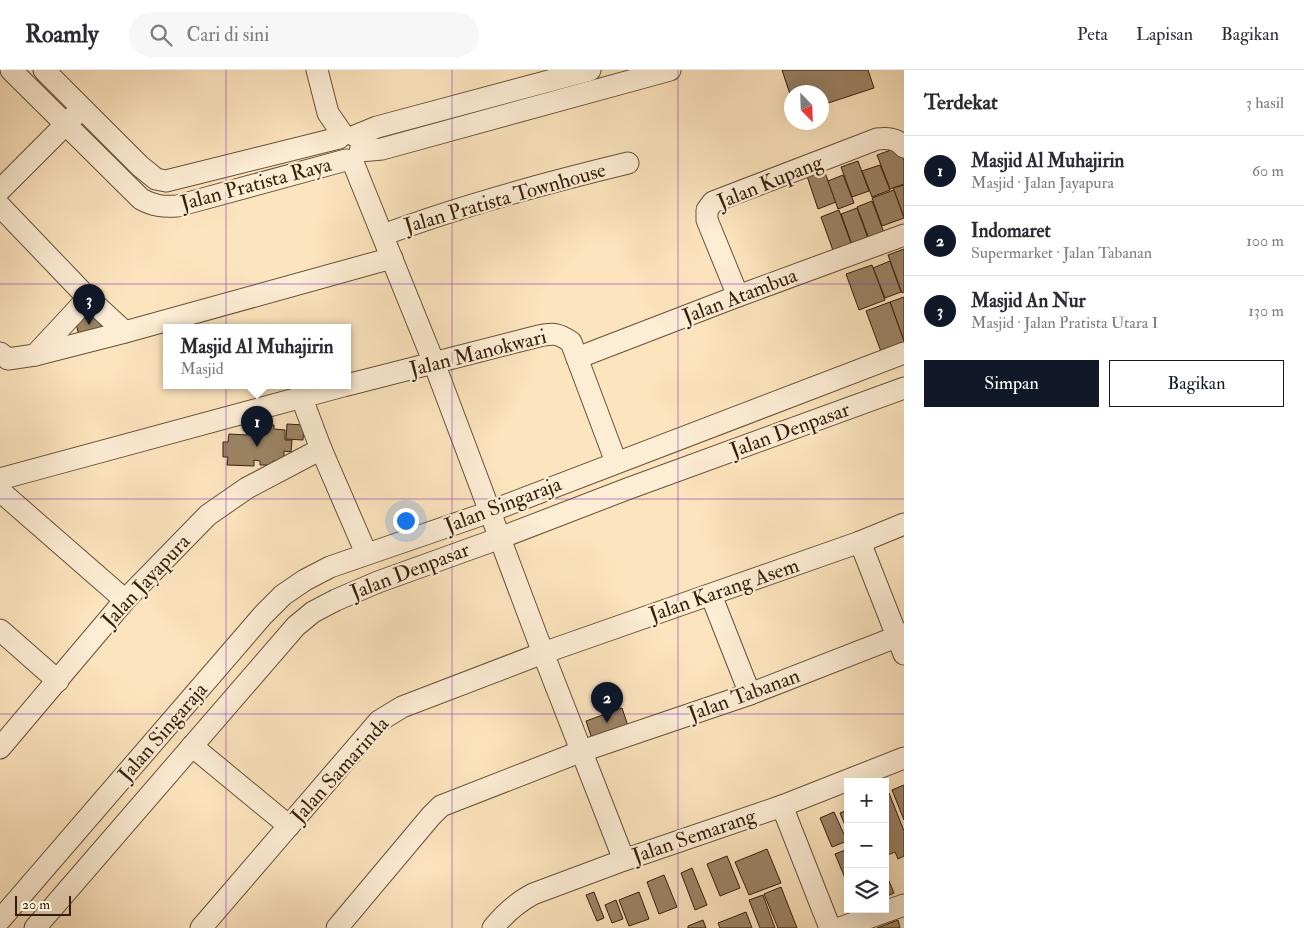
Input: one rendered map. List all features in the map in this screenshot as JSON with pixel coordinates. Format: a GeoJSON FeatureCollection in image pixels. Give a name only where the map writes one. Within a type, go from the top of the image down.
{"type":"FeatureCollection","features":[{"type":"Feature","properties":{"kind":"street","name":"Jalan Pratista Raya"},"geometry":{"type":"LineString","coordinates":[[11,70],[141,199],[153,205],[165,207],[177,206],[349,145],[377,127],[590,70]]}},
{"type":"Feature","properties":{"kind":"street","name":"Jalan Pratista Raya"},"geometry":{"type":"LineString","coordinates":[[44,70],[140,166],[156,179],[166,181],[349,145],[382,149],[670,70]]}},
{"type":"Feature","properties":{"kind":"street"},"geometry":{"type":"LineString","coordinates":[[317,70],[328,113],[349,145]]}},
{"type":"Feature","properties":{"kind":"street"},"geometry":{"type":"LineString","coordinates":[[331,70],[349,145],[624,860]]}},
{"type":"Feature","properties":{"kind":"street"},"geometry":{"type":"LineString","coordinates":[[0,190],[81,108]]}},
{"type":"Feature","properties":{"kind":"street","name":"Jalan Kupang"},"geometry":{"type":"LineString","coordinates":[[738,296],[707,220],[707,210],[713,202],[877,139],[899,143]]}},
{"type":"Feature","properties":{"kind":"street","name":"Jalan Pratista Townhouse"},"geometry":{"type":"LineString","coordinates":[[383,235],[441,214],[564,178],[628,163]]}},
{"type":"Feature","properties":{"kind":"street"},"geometry":{"type":"LineString","coordinates":[[0,206],[88,298],[125,332]]}},
{"type":"Feature","properties":{"kind":"street","name":"Jalan Atambua"},"geometry":{"type":"LineString","coordinates":[[577,358],[904,235]]}},
{"type":"Feature","properties":{"kind":"street"},"geometry":{"type":"LineString","coordinates":[[0,353],[8,359],[35,355],[392,258]]}},
{"type":"Feature","properties":{"kind":"street"},"geometry":{"type":"LineString","coordinates":[[35,355],[88,298]]}},
{"type":"Feature","properties":{"kind":"street","name":"Jalan Manokwari"},"geometry":{"type":"LineString","coordinates":[[351,384],[549,334],[561,334],[570,342],[577,358],[616,462]]}},
{"type":"Feature","properties":{"kind":"street","name":"Jalan Singaraja"},"geometry":{"type":"LineString","coordinates":[[4,906],[263,615],[283,595],[305,580],[330,567],[366,554],[495,524],[616,462],[904,353]]}},
{"type":"Feature","properties":{"kind":"street","name":"Jalan Denpasar"},"geometry":{"type":"LineString","coordinates":[[35,928],[296,626],[313,612],[495,524],[636,486],[904,388]]}},
{"type":"Feature","properties":{"kind":"street"},"geometry":{"type":"LineString","coordinates":[[0,479],[330,389]]}},
{"type":"Feature","properties":{"kind":"street"},"geometry":{"type":"LineString","coordinates":[[301,396],[321,449],[366,554]]}},
{"type":"Feature","properties":{"kind":"street","name":"Jalan Jayapura"},"geometry":{"type":"LineString","coordinates":[[0,748],[125,600],[208,514],[246,488],[321,449]]}},
{"type":"Feature","properties":{"kind":"street"},"geometry":{"type":"LineString","coordinates":[[0,491],[125,600]]}},
{"type":"Feature","properties":{"kind":"street","name":"Jalan Karang Asem"},"geometry":{"type":"LineString","coordinates":[[543,653],[860,542],[904,524]]}},
{"type":"Feature","properties":{"kind":"street"},"geometry":{"type":"LineString","coordinates":[[860,542],[902,641]]}},
{"type":"Feature","properties":{"kind":"street"},"geometry":{"type":"LineString","coordinates":[[711,595],[750,694]]}},
{"type":"Feature","properties":{"kind":"street"},"geometry":{"type":"LineString","coordinates":[[0,630],[58,681]]}},
{"type":"Feature","properties":{"kind":"street","name":"Jalan Tabanan"},"geometry":{"type":"LineString","coordinates":[[337,928],[441,806],[582,751],[902,641]]}},
{"type":"Feature","properties":{"kind":"street","name":"Jalan Samarinda"},"geometry":{"type":"LineString","coordinates":[[201,928],[379,721],[402,707],[543,653]]}},
{"type":"Feature","properties":{"kind":"street"},"geometry":{"type":"LineString","coordinates":[[192,746],[289,826]]}},
{"type":"Feature","properties":{"kind":"street","name":"Jalan Semarang"},"geometry":{"type":"LineString","coordinates":[[493,928],[508,910],[533,894],[624,860],[782,806],[904,758]]}},
{"type":"Feature","properties":{"kind":"street"},"geometry":{"type":"LineString","coordinates":[[782,806],[830,928]]}},
{"type":"Feature","properties":{"kind":"street"},"geometry":{"type":"LineString","coordinates":[[840,928],[904,905]]}},
{"type":"Feature","properties":{"kind":"building"},"geometry":{"type":"Polygon","coordinates":[[[782,70],[868,70],[874,88],[829,103],[829,85],[787,85],[782,70]]]}},
{"type":"Feature","properties":{"kind":"building"},"geometry":{"type":"Polygon","coordinates":[[[899,147],[904,161],[904,184],[890,189],[877,155],[899,147]]]}},
{"type":"Feature","properties":{"kind":"building"},"geometry":{"type":"Polygon","coordinates":[[[858,161],[869,191],[852,197],[841,167],[858,161]]]}},
{"type":"Feature","properties":{"kind":"building"},"geometry":{"type":"Polygon","coordinates":[[[880,165],[890,190],[872,197],[862,171],[880,165]]]}},
{"type":"Feature","properties":{"kind":"building"},"geometry":{"type":"Polygon","coordinates":[[[824,170],[836,202],[818,209],[807,176],[824,170]]]}},
{"type":"Feature","properties":{"kind":"building"},"geometry":{"type":"Polygon","coordinates":[[[843,175],[854,203],[838,209],[828,181],[843,175]]]}},
{"type":"Feature","properties":{"kind":"building"},"geometry":{"type":"Polygon","coordinates":[[[904,185],[904,217],[893,188],[904,185]]]}},
{"type":"Feature","properties":{"kind":"building"},"geometry":{"type":"Polygon","coordinates":[[[894,190],[904,218],[882,226],[872,198],[894,190]]]}},
{"type":"Feature","properties":{"kind":"building"},"geometry":{"type":"Polygon","coordinates":[[[872,201],[886,238],[871,244],[857,207],[872,201]]]}},
{"type":"Feature","properties":{"kind":"building"},"geometry":{"type":"Polygon","coordinates":[[[857,208],[870,244],[854,250],[841,214],[857,208]]]}},
{"type":"Feature","properties":{"kind":"building"},"geometry":{"type":"Polygon","coordinates":[[[839,210],[853,249],[835,256],[821,217],[839,210]]]}},
{"type":"Feature","properties":{"kind":"building"},"geometry":{"type":"Polygon","coordinates":[[[904,249],[904,292],[902,293],[888,255],[904,249]]]}},
{"type":"Feature","properties":{"kind":"building"},"geometry":{"type":"Polygon","coordinates":[[[890,261],[901,292],[885,298],[873,268],[890,261]]]}},
{"type":"Feature","properties":{"kind":"building"},"geometry":{"type":"Polygon","coordinates":[[[872,265],[885,300],[859,310],[846,274],[872,265]]]}},
{"type":"Feature","properties":{"kind":"building"},"geometry":{"type":"Polygon","coordinates":[[[904,297],[904,341],[890,302],[904,297]]]}},
{"type":"Feature","properties":{"kind":"building"},"geometry":{"type":"Polygon","coordinates":[[[890,302],[904,341],[904,350],[883,357],[866,311],[890,302]]]}},
{"type":"Feature","properties":{"kind":"building"},"geometry":{"type":"Polygon","coordinates":[[[98,310],[103,334],[80,340],[74,315],[98,310]]]}},
{"type":"Feature","properties":{"kind":"building"},"geometry":{"type":"Polygon","coordinates":[[[287,424],[304,425],[303,440],[286,439],[287,424]]]}},
{"type":"Feature","properties":{"kind":"building"},"geometry":{"type":"Polygon","coordinates":[[[260,425],[274,425],[274,429],[285,430],[285,440],[292,440],[291,452],[284,451],[284,461],[273,461],[273,465],[260,465],[260,461],[254,460],[254,466],[227,465],[228,457],[223,457],[223,442],[228,442],[229,434],[247,435],[248,428],[260,428],[260,425]]]}},
{"type":"Feature","properties":{"kind":"building"},"geometry":{"type":"Polygon","coordinates":[[[622,708],[628,726],[592,739],[586,721],[622,708]]]}},
{"type":"Feature","properties":{"kind":"building"},"geometry":{"type":"Polygon","coordinates":[[[904,785],[904,820],[892,790],[904,785]]]}},
{"type":"Feature","properties":{"kind":"building"},"geometry":{"type":"Polygon","coordinates":[[[889,793],[904,831],[904,856],[898,859],[895,852],[889,854],[889,793]]]}},
{"type":"Feature","properties":{"kind":"building"},"geometry":{"type":"Polygon","coordinates":[[[834,812],[844,834],[844,842],[832,847],[820,818],[834,812]]]}},
{"type":"Feature","properties":{"kind":"building"},"geometry":{"type":"Polygon","coordinates":[[[844,812],[844,823],[840,813],[844,812]]]}},
{"type":"Feature","properties":{"kind":"building"},"geometry":{"type":"Polygon","coordinates":[[[767,849],[781,883],[749,895],[735,862],[767,849]]]}},
{"type":"Feature","properties":{"kind":"building"},"geometry":{"type":"Polygon","coordinates":[[[844,851],[844,876],[835,854],[844,851]]]}},
{"type":"Feature","properties":{"kind":"building"},"geometry":{"type":"Polygon","coordinates":[[[727,856],[740,888],[720,896],[707,864],[727,856]]]}},
{"type":"Feature","properties":{"kind":"building"},"geometry":{"type":"Polygon","coordinates":[[[692,868],[707,905],[695,910],[681,873],[692,868]]]}},
{"type":"Feature","properties":{"kind":"building"},"geometry":{"type":"Polygon","coordinates":[[[664,875],[677,907],[659,914],[647,882],[664,875]]]}},
{"type":"Feature","properties":{"kind":"building"},"geometry":{"type":"Polygon","coordinates":[[[889,881],[894,893],[889,895],[889,881]]]}},
{"type":"Feature","properties":{"kind":"building"},"geometry":{"type":"Polygon","coordinates":[[[781,887],[797,928],[778,928],[764,894],[781,887]]]}},
{"type":"Feature","properties":{"kind":"building"},"geometry":{"type":"Polygon","coordinates":[[[594,892],[604,918],[597,921],[586,895],[594,892]]]}},
{"type":"Feature","properties":{"kind":"building"},"geometry":{"type":"Polygon","coordinates":[[[639,892],[649,919],[629,926],[619,900],[639,892]]]}},
{"type":"Feature","properties":{"kind":"building"},"geometry":{"type":"Polygon","coordinates":[[[763,895],[775,928],[760,928],[749,900],[763,895]]]}},
{"type":"Feature","properties":{"kind":"building"},"geometry":{"type":"Polygon","coordinates":[[[616,900],[623,919],[612,923],[605,905],[616,900]]]}},
{"type":"Feature","properties":{"kind":"building"},"geometry":{"type":"Polygon","coordinates":[[[746,912],[752,928],[720,928],[718,923],[746,912]]]}},
{"type":"Feature","properties":{"kind":"building"},"geometry":{"type":"Polygon","coordinates":[[[703,920],[706,928],[688,928],[688,926],[703,920]]]}},
{"type":"Feature","properties":{"kind":"building"},"geometry":{"type":"Polygon","coordinates":[[[898,920],[900,928],[877,928],[898,920]]]}},
{"type":"Feature","properties":{"kind":"place","name":"Masjid An Nur"},"geometry":{"type":"Point","coordinates":[89,325]}},
{"type":"Feature","properties":{"kind":"place","name":"Masjid Al Muhajirin"},"geometry":{"type":"Point","coordinates":[257,447]}},
{"type":"Feature","properties":{"kind":"place","name":"Indomaret"},"geometry":{"type":"Point","coordinates":[607,723]}}]}
